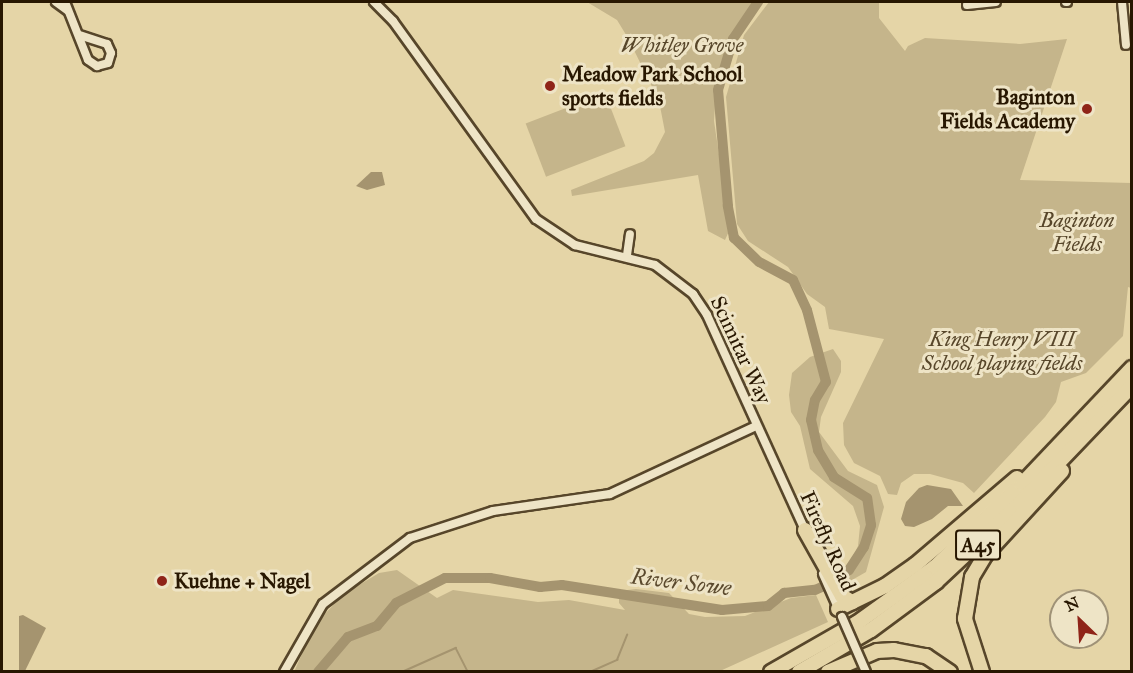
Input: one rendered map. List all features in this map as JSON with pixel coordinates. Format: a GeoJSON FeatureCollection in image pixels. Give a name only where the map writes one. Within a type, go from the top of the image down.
{"type":"FeatureCollection","features":[{"type":"Feature","properties":{"kind":"highway","name":"A45"},"geometry":{"type":"LineString","coordinates":[[771,672],[857,623],[935,567],[1059,444],[1131,368]]}},
{"type":"Feature","properties":{"kind":"highway","name":"A45"},"geometry":{"type":"LineString","coordinates":[[799,672],[871,630],[936,582],[997,526],[1131,386]]}},
{"type":"Feature","properties":{"kind":"highway"},"geometry":{"type":"LineString","coordinates":[[982,672],[965,619],[972,578],[986,555],[1055,480],[1101,418]]}},
{"type":"Feature","properties":{"kind":"highway"},"geometry":{"type":"LineString","coordinates":[[805,530],[842,605],[915,565],[1059,444]]}},
{"type":"Feature","properties":{"kind":"highway"},"geometry":{"type":"LineString","coordinates":[[828,672],[878,651],[894,650],[926,656],[950,672]]}},
{"type":"Feature","properties":{"kind":"street"},"geometry":{"type":"LineString","coordinates":[[56,2],[67,10]]}},
{"type":"Feature","properties":{"kind":"street"},"geometry":{"type":"LineString","coordinates":[[65,2],[93,65],[108,63],[110,48],[104,42],[94,42],[80,35]]}},
{"type":"Feature","properties":{"kind":"street","name":"Scimitar Way"},"geometry":{"type":"LineString","coordinates":[[284,672],[323,604],[410,538],[493,511],[610,494],[756,426],[697,299],[670,273],[627,255],[595,252],[575,245],[547,229],[524,207],[393,21],[374,2]]}},
{"type":"Feature","properties":{"kind":"street"},"geometry":{"type":"LineString","coordinates":[[968,5],[996,2]]}},
{"type":"Feature","properties":{"kind":"street"},"geometry":{"type":"LineString","coordinates":[[1122,2],[1126,45]]}},
{"type":"Feature","properties":{"kind":"street"},"geometry":{"type":"LineString","coordinates":[[87,50],[94,42]]}},
{"type":"Feature","properties":{"kind":"street"},"geometry":{"type":"LineString","coordinates":[[627,255],[630,234]]}},
{"type":"Feature","properties":{"kind":"street","name":"Firefly Road"},"geometry":{"type":"LineString","coordinates":[[756,426],[805,530]]}},
{"type":"Feature","properties":{"kind":"street","name":"Firefly Road"},"geometry":{"type":"LineString","coordinates":[[842,605],[866,672]]}},
{"type":"Feature","properties":{"kind":"green space","name":"Whitley Grove"},"geometry":{"type":"Polygon","coordinates":[[[587,2],[754,2],[731,38],[716,89],[714,121],[730,229],[725,240],[708,231],[698,175],[572,196],[571,190],[644,161],[654,153],[665,132],[659,101],[628,38],[617,20],[587,2]]]}},
{"type":"Feature","properties":{"kind":"green space"},"geometry":{"type":"Polygon","coordinates":[[[769,2],[879,2],[879,18],[905,51],[908,46],[925,38],[1020,44],[1067,39],[1020,180],[1131,183],[1131,288],[1128,287],[1123,336],[1086,373],[1061,382],[1056,402],[1045,417],[974,493],[963,483],[930,474],[914,474],[901,483],[897,495],[888,494],[880,476],[854,463],[844,445],[843,423],[884,339],[829,329],[825,307],[807,294],[788,267],[748,241],[737,224],[726,97],[744,35],[769,2]]]}},
{"type":"Feature","properties":{"kind":"green space"},"geometry":{"type":"Polygon","coordinates":[[[605,93],[625,146],[546,177],[526,123],[605,93]]]}},
{"type":"Feature","properties":{"kind":"green space"},"geometry":{"type":"Polygon","coordinates":[[[833,349],[841,361],[841,372],[821,417],[819,432],[848,471],[877,485],[884,507],[866,572],[845,584],[842,579],[858,546],[860,526],[853,506],[810,469],[800,426],[791,412],[789,395],[792,373],[810,357],[833,349]]]}},
{"type":"Feature","properties":{"kind":"green space"},"geometry":{"type":"Polygon","coordinates":[[[397,570],[437,598],[453,590],[538,602],[569,600],[625,610],[619,603],[619,591],[636,589],[669,593],[689,614],[705,617],[745,616],[791,598],[816,595],[828,622],[720,671],[294,672],[315,624],[344,594],[379,573],[397,570]]]}},
{"type":"Feature","properties":{"kind":"shaded area"},"geometry":{"type":"Polygon","coordinates":[[[371,172],[382,172],[385,185],[367,190],[356,186],[371,172]]]}},
{"type":"Feature","properties":{"kind":"shaded area"},"geometry":{"type":"Polygon","coordinates":[[[927,485],[951,489],[963,506],[948,506],[932,519],[914,527],[905,526],[901,519],[906,502],[919,488],[927,485]]]}},
{"type":"Feature","properties":{"kind":"shaded area"},"geometry":{"type":"Polygon","coordinates":[[[23,615],[46,628],[25,671],[19,671],[19,616],[23,615]]]}},
{"type":"Feature","properties":{"kind":"waterway","name":"River Sowe"},"geometry":{"type":"LineString","coordinates":[[318,672],[348,637],[377,626],[396,603],[445,578],[490,578],[540,587],[562,585],[722,610],[768,606],[784,593],[815,590],[831,583],[849,570],[864,547],[871,525],[867,498],[834,477],[818,450],[811,420],[815,400],[826,382],[807,310],[793,280],[759,262],[734,238],[728,206],[718,90],[733,39],[758,2]]}},
{"type":"Feature","properties":{"kind":"waterway"},"geometry":{"type":"LineString","coordinates":[[590,672],[617,660],[627,635]]}},
{"type":"Feature","properties":{"kind":"waterway"},"geometry":{"type":"LineString","coordinates":[[402,672],[456,648],[468,672]]}},
{"type":"Feature","properties":{"kind":"place","name":"Meadow Park School sports fields"},"geometry":{"type":"Point","coordinates":[550,86]}},
{"type":"Feature","properties":{"kind":"place","name":"Baginton Fields Academy"},"geometry":{"type":"Point","coordinates":[1087,109]}},
{"type":"Feature","properties":{"kind":"place","name":"Kuehne + Nagel"},"geometry":{"type":"Point","coordinates":[162,581]}},
{"type":"Feature","properties":{"kind":"park label","name":"Baginton Fields"},"geometry":{"type":"Point","coordinates":[1077,232]}},
{"type":"Feature","properties":{"kind":"park label","name":"King Henry VIII School playing fields"},"geometry":{"type":"Point","coordinates":[1002,351]}}]}
